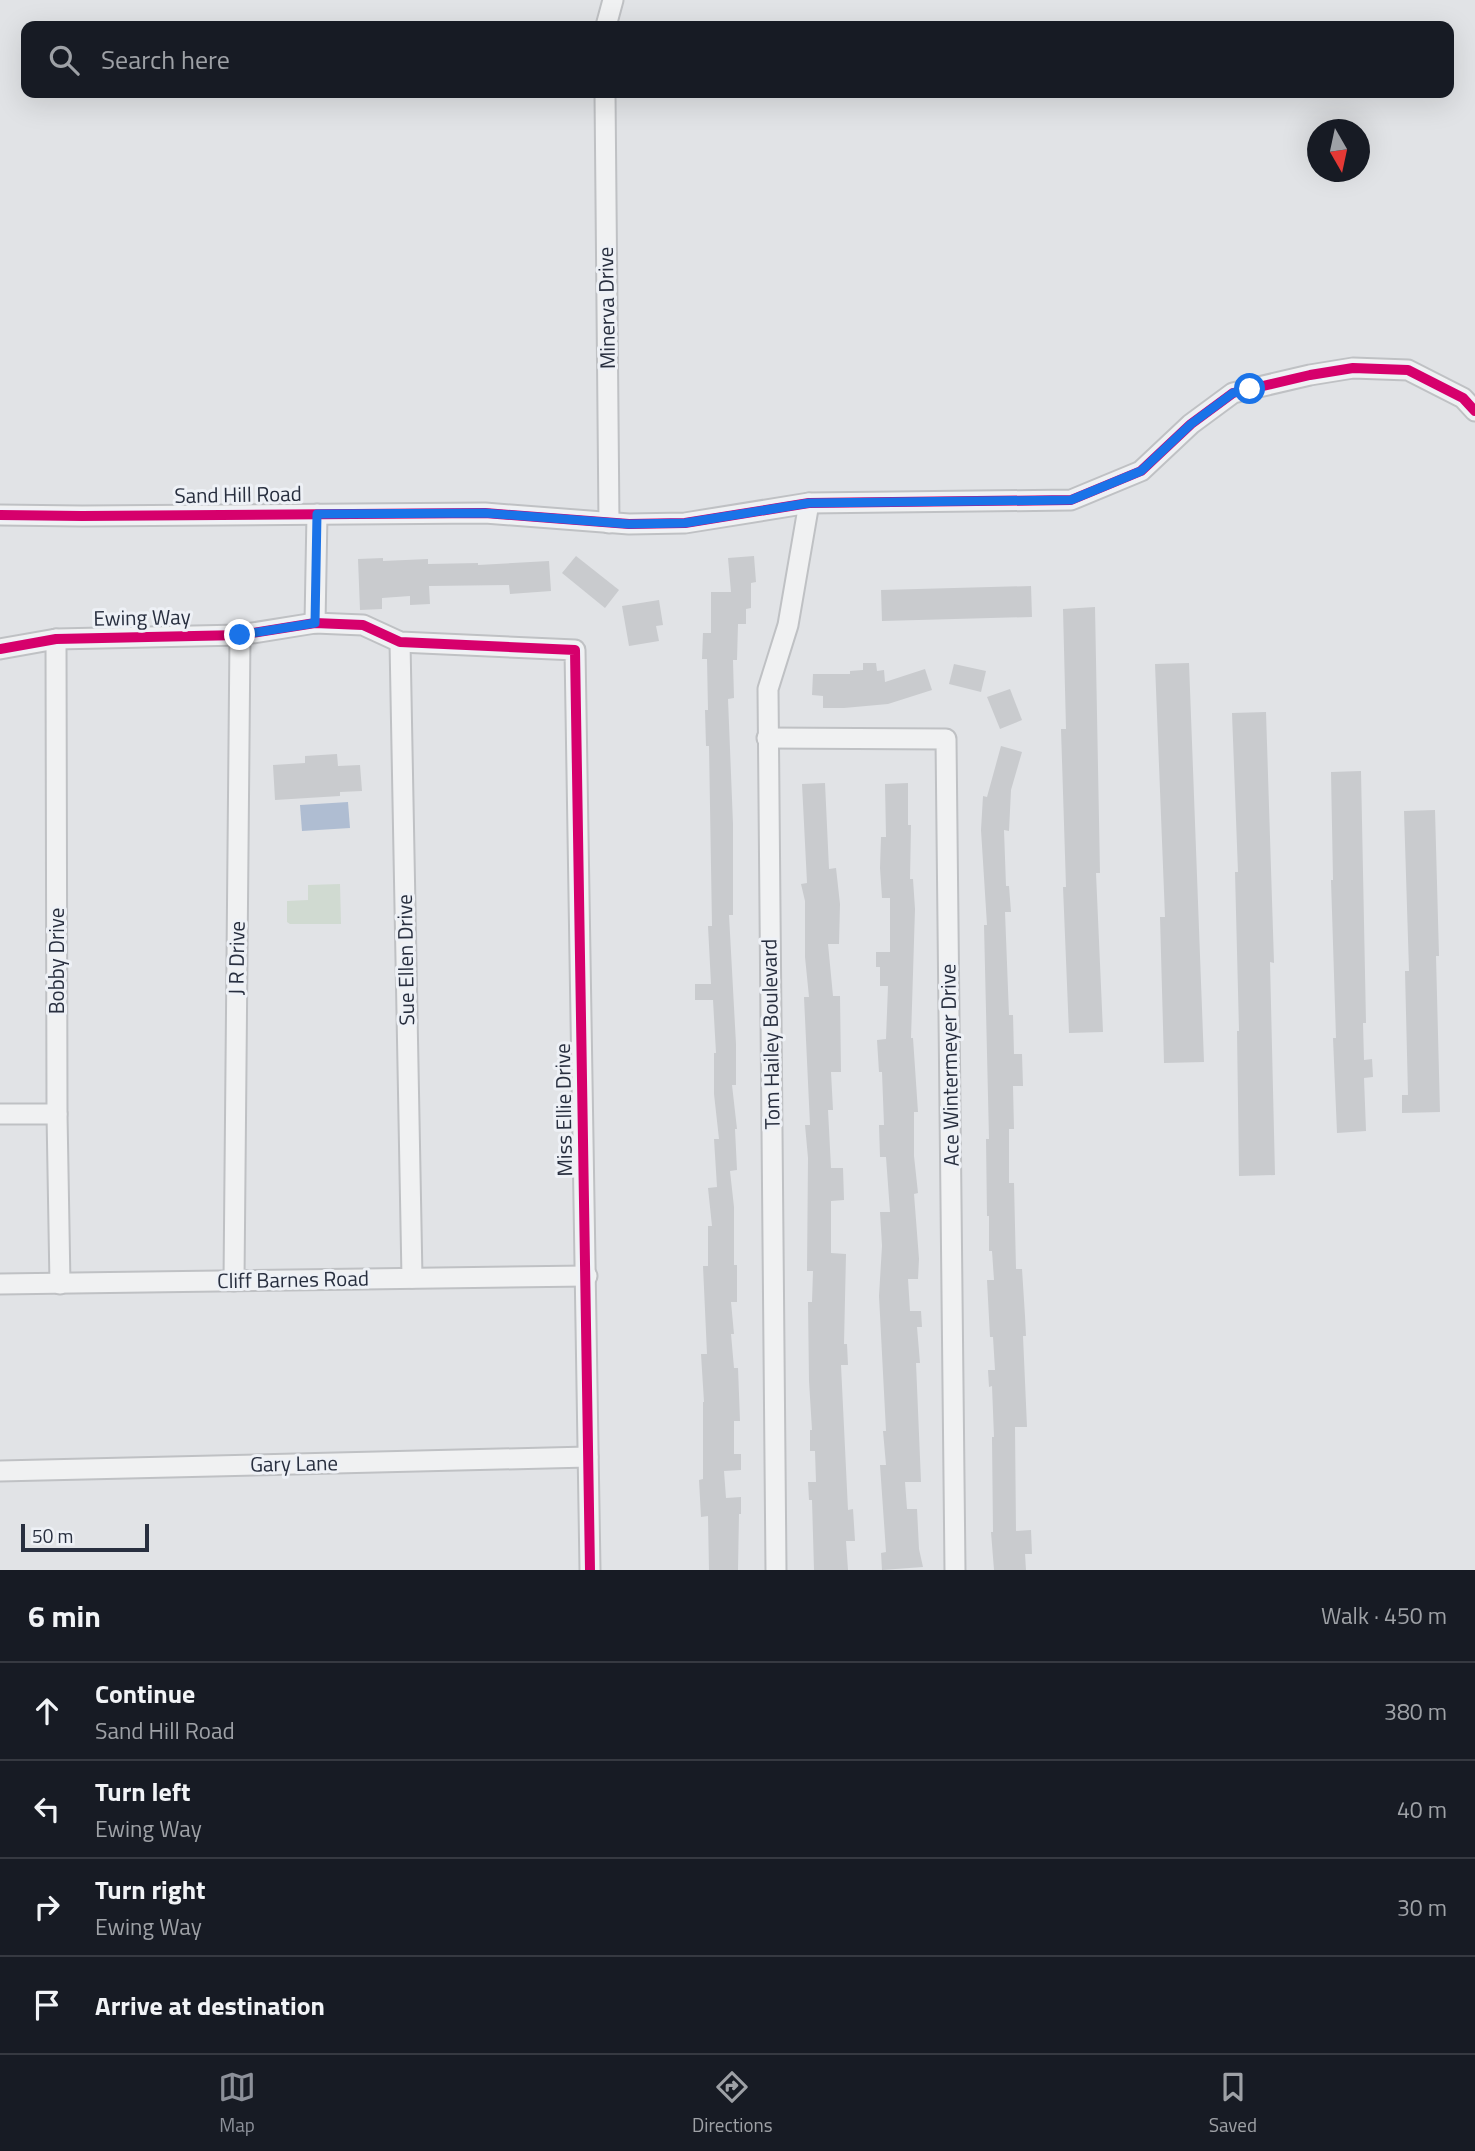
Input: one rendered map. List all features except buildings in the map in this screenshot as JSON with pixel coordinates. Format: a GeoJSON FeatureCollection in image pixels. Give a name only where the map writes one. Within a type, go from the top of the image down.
{"type":"FeatureCollection","features":[{"type":"Feature","properties":{"kind":"street"},"geometry":{"type":"LineString","coordinates":[[607,21],[613,0]]}},
{"type":"Feature","properties":{"kind":"street","name":"Minerva Drive"},"geometry":{"type":"LineString","coordinates":[[605,98],[609,523]]}},
{"type":"Feature","properties":{"kind":"street","name":"Sand Hill Road"},"geometry":{"type":"LineString","coordinates":[[0,515],[485,513],[609,523],[685,523],[809,503],[1071,500],[1141,471],[1191,424],[1233,393],[1353,368],[1408,370],[1463,398],[1475,411]]}},
{"type":"Feature","properties":{"kind":"street","name":"Tom Hailey Boulevard"},"geometry":{"type":"LineString","coordinates":[[776,1570],[768,689],[788,625],[809,503]]}},
{"type":"Feature","properties":{"kind":"street"},"geometry":{"type":"LineString","coordinates":[[315,623],[317,514]]}},
{"type":"Feature","properties":{"kind":"street","name":"Ewing Way"},"geometry":{"type":"LineString","coordinates":[[0,649],[56,639],[240,635],[315,623],[363,625],[400,642],[575,650]]}},
{"type":"Feature","properties":{"kind":"street","name":"J R Drive"},"geometry":{"type":"LineString","coordinates":[[234,1281],[240,635]]}},
{"type":"Feature","properties":{"kind":"street","name":"Bobby Drive"},"geometry":{"type":"LineString","coordinates":[[56,639],[60,1284]]}},
{"type":"Feature","properties":{"kind":"street","name":"Sue Ellen Drive"},"geometry":{"type":"LineString","coordinates":[[400,642],[412,1278]]}},
{"type":"Feature","properties":{"kind":"street","name":"Miss Ellie Drive"},"geometry":{"type":"LineString","coordinates":[[575,650],[590,1570]]}},
{"type":"Feature","properties":{"kind":"street","name":"Ace Wintermeyer Drive"},"geometry":{"type":"LineString","coordinates":[[767,738],[946,739],[955,1570]]}},
{"type":"Feature","properties":{"kind":"street"},"geometry":{"type":"LineString","coordinates":[[0,1114],[57,1114]]}},
{"type":"Feature","properties":{"kind":"street","name":"Cliff Barnes Road"},"geometry":{"type":"LineString","coordinates":[[0,1284],[587,1276]]}},
{"type":"Feature","properties":{"kind":"street","name":"Gary Lane"},"geometry":{"type":"LineString","coordinates":[[0,1471],[588,1457]]}},
{"type":"Feature","properties":{"kind":"shaded area"},"geometry":{"type":"Polygon","coordinates":[[[340,884],[341,924],[287,922],[287,901],[308,900],[308,885],[340,884]]]}},
{"type":"Feature","properties":{"kind":"water"},"geometry":{"type":"Polygon","coordinates":[[[348,802],[350,828],[302,831],[300,805],[348,802]]]}},
{"type":"Feature","properties":{"kind":"cycle path"},"geometry":{"type":"LineString","coordinates":[[0,515],[485,513],[629,524],[685,523],[809,503],[1071,500],[1141,471],[1191,424],[1233,393],[1310,375],[1353,368],[1408,370],[1463,398],[1475,411]]}},
{"type":"Feature","properties":{"kind":"cycle path"},"geometry":{"type":"LineString","coordinates":[[0,649],[56,639],[240,635],[315,623],[363,625],[400,642],[575,650],[590,1570]]}},
{"type":"Feature","properties":{"kind":"route"},"geometry":{"type":"LineString","coordinates":[[240,635],[315,623],[317,514],[485,513],[629,524],[685,523],[809,503],[1071,500],[1141,471],[1191,424],[1233,393],[1250,389]]}}]}
